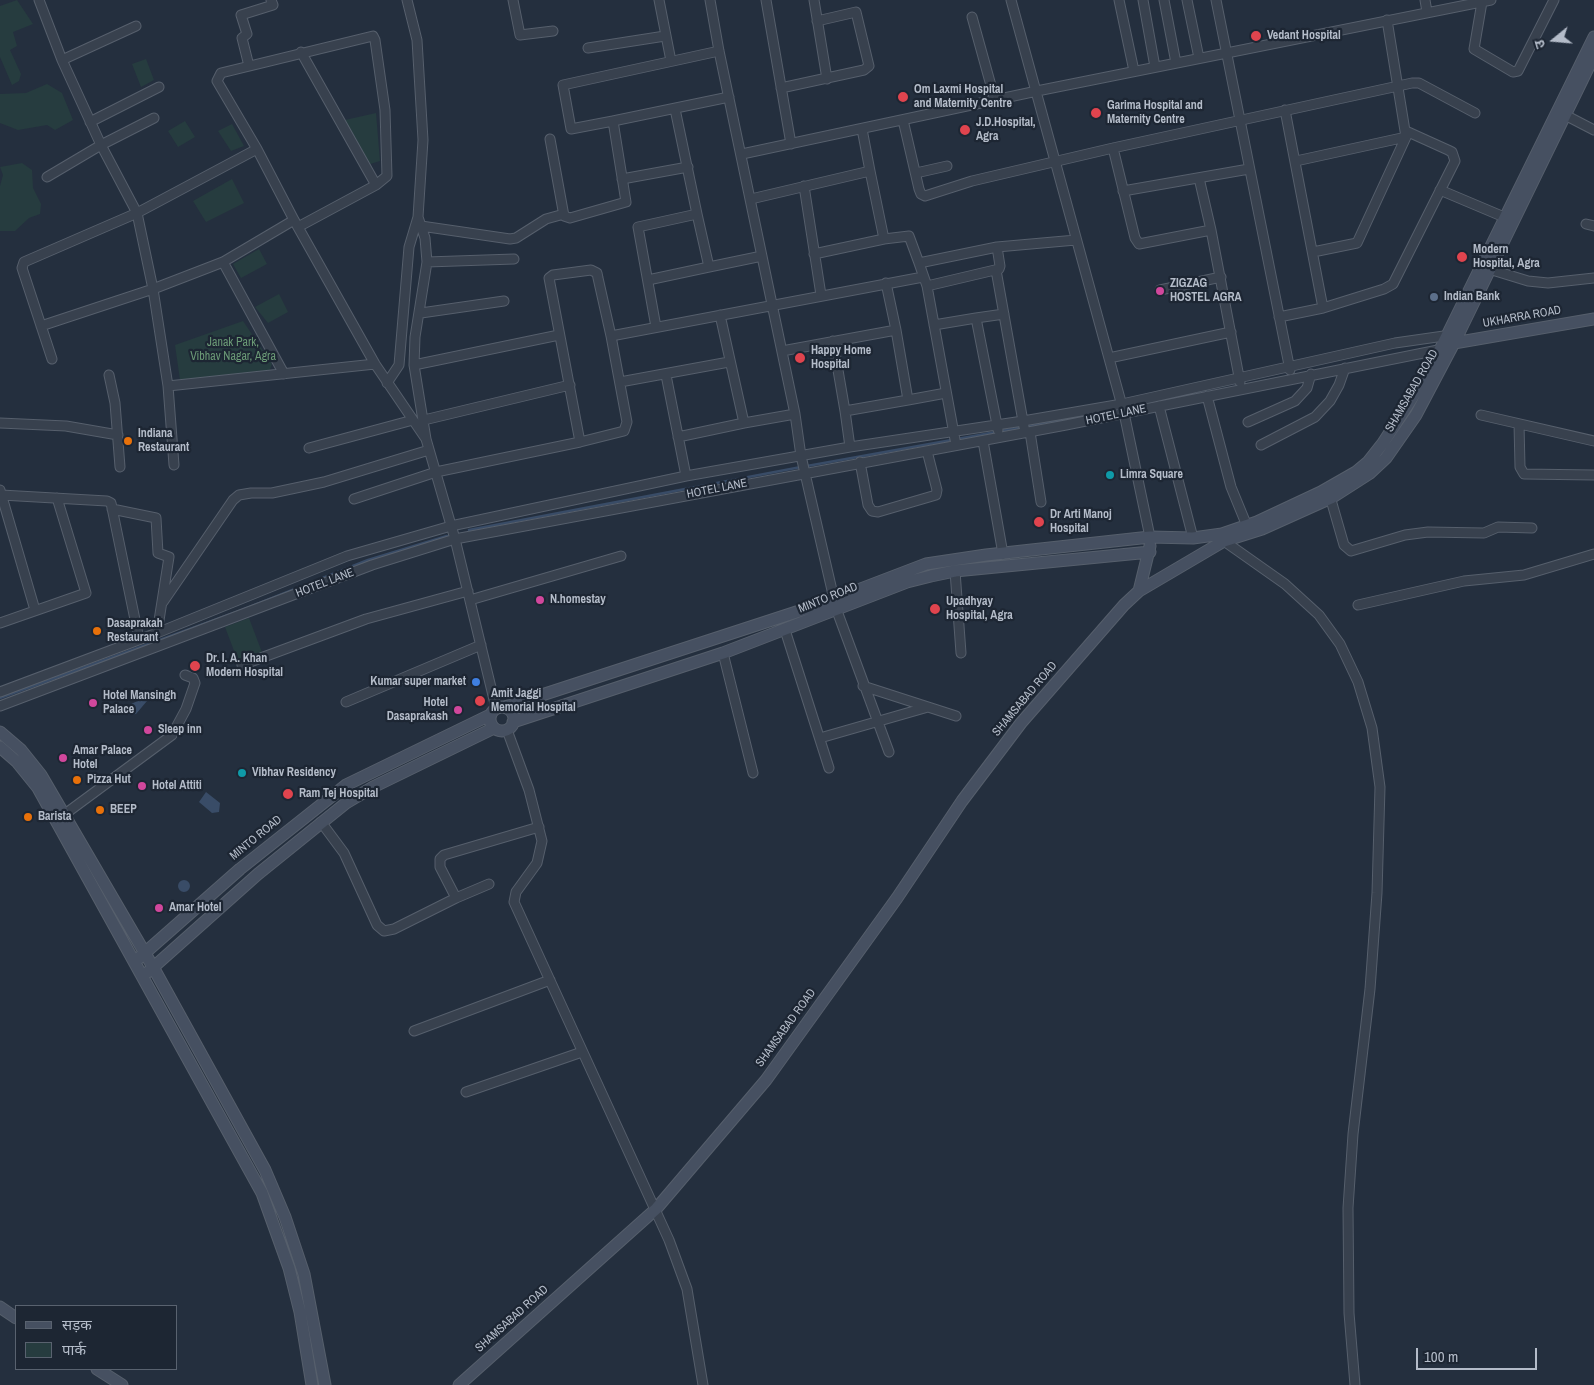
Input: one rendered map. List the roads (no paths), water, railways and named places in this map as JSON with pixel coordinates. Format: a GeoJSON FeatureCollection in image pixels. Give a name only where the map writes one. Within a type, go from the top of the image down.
{"type":"FeatureCollection","features":[{"type":"Feature","properties":{"kind":"main road","name":"SHAMSABAD ROAD"},"geometry":{"type":"LineString","coordinates":[[460,1385],[656,1210],[766,1080],[897,898],[962,801],[1021,723],[1139,591],[1223,538],[1247,526],[1329,493],[1356,472],[1378,449],[1412,400],[1440,351],[1453,338],[1504,218],[1594,37]]}},
{"type":"Feature","properties":{"kind":"main road","name":"SHAMSABAD ROAD"},"geometry":{"type":"LineString","coordinates":[[1223,538],[1275,524],[1329,493],[1370,473],[1400,440],[1489,269],[1594,56]]}},
{"type":"Feature","properties":{"kind":"main road","name":"UKHARRA ROAD"},"geometry":{"type":"LineString","coordinates":[[1453,338],[1594,319]]}},
{"type":"Feature","properties":{"kind":"main road","name":"MINTO ROAD"},"geometry":{"type":"LineString","coordinates":[[134,963],[246,864],[346,786],[404,755],[497,710],[657,659],[834,599],[926,564],[1150,537],[1223,538]]}},
{"type":"Feature","properties":{"kind":"main road"},"geometry":{"type":"LineString","coordinates":[[1139,591],[1150,552],[1150,537]]}},
{"type":"Feature","properties":{"kind":"main road","name":"MINTO ROAD"},"geometry":{"type":"LineString","coordinates":[[510,726],[723,653],[837,611],[907,582],[956,571],[1150,552]]}},
{"type":"Feature","properties":{"kind":"main road"},"geometry":{"type":"LineString","coordinates":[[143,978],[256,876],[321,822],[373,787],[494,728],[498,730],[510,726],[512,713],[497,710],[491,724],[494,728]]}},
{"type":"Feature","properties":{"kind":"main road"},"geometry":{"type":"LineString","coordinates":[[0,732],[21,750],[41,774],[153,968],[274,1188],[304,1274],[325,1385]]}},
{"type":"Feature","properties":{"kind":"main road"},"geometry":{"type":"LineString","coordinates":[[0,747],[17,762],[38,788],[262,1193],[289,1268],[300,1312],[312,1385]]}},
{"type":"Feature","properties":{"kind":"main road"},"geometry":{"type":"LineString","coordinates":[[246,864],[256,876]]}},
{"type":"Feature","properties":{"kind":"main road"},"geometry":{"type":"LineString","coordinates":[[0,1307],[15,1317]]}},
{"type":"Feature","properties":{"kind":"main road"},"geometry":{"type":"LineString","coordinates":[[99,1370],[122,1385]]}},
{"type":"Feature","properties":{"kind":"street"},"geometry":{"type":"LineString","coordinates":[[39,0],[62,60],[90,122],[137,213],[168,386],[174,465]]}},
{"type":"Feature","properties":{"kind":"street"},"geometry":{"type":"LineString","coordinates":[[249,66],[242,38],[247,34],[241,15],[273,5],[271,0]]}},
{"type":"Feature","properties":{"kind":"street"},"geometry":{"type":"LineString","coordinates":[[407,0],[417,40],[422,104],[423,140],[420,222],[425,238],[427,262],[416,337],[414,365],[426,439],[455,539],[497,710]]}},
{"type":"Feature","properties":{"kind":"street"},"geometry":{"type":"LineString","coordinates":[[513,0],[520,35],[553,31]]}},
{"type":"Feature","properties":{"kind":"street"},"geometry":{"type":"LineString","coordinates":[[659,0],[671,61]]}},
{"type":"Feature","properties":{"kind":"street"},"geometry":{"type":"LineString","coordinates":[[710,0],[728,97],[742,154],[795,414],[800,456],[834,599]]}},
{"type":"Feature","properties":{"kind":"street"},"geometry":{"type":"LineString","coordinates":[[766,0],[791,144]]}},
{"type":"Feature","properties":{"kind":"street"},"geometry":{"type":"LineString","coordinates":[[814,0],[827,79]]}},
{"type":"Feature","properties":{"kind":"street"},"geometry":{"type":"LineString","coordinates":[[1011,0],[1123,407],[1150,537]]}},
{"type":"Feature","properties":{"kind":"street"},"geometry":{"type":"LineString","coordinates":[[1119,0],[1134,72]]}},
{"type":"Feature","properties":{"kind":"street"},"geometry":{"type":"LineString","coordinates":[[1143,0],[1155,67]]}},
{"type":"Feature","properties":{"kind":"street"},"geometry":{"type":"LineString","coordinates":[[1164,0],[1176,63]]}},
{"type":"Feature","properties":{"kind":"street"},"geometry":{"type":"LineString","coordinates":[[1187,0],[1199,58]]}},
{"type":"Feature","properties":{"kind":"street"},"geometry":{"type":"LineString","coordinates":[[1216,0],[1291,372]]}},
{"type":"Feature","properties":{"kind":"street"},"geometry":{"type":"LineString","coordinates":[[1425,0],[1428,12]]}},
{"type":"Feature","properties":{"kind":"street"},"geometry":{"type":"LineString","coordinates":[[742,154],[1226,52],[1486,1],[1474,49],[1513,72],[1518,71],[1554,0]]}},
{"type":"Feature","properties":{"kind":"street"},"geometry":{"type":"LineString","coordinates":[[781,88],[867,69],[870,63],[856,12],[817,21]]}},
{"type":"Feature","properties":{"kind":"street"},"geometry":{"type":"LineString","coordinates":[[972,17],[995,100]]}},
{"type":"Feature","properties":{"kind":"street"},"geometry":{"type":"LineString","coordinates":[[1313,252],[1356,243],[1406,134],[1387,20]]}},
{"type":"Feature","properties":{"kind":"street"},"geometry":{"type":"LineString","coordinates":[[62,60],[136,26]]}},
{"type":"Feature","properties":{"kind":"street"},"geometry":{"type":"LineString","coordinates":[[41,326],[152,289],[223,262],[296,223],[376,185],[388,174],[385,110],[375,40],[369,36],[221,73],[217,81],[257,149],[296,223],[376,364],[426,439]]}},
{"type":"Feature","properties":{"kind":"street"},"geometry":{"type":"LineString","coordinates":[[588,48],[665,36]]}},
{"type":"Feature","properties":{"kind":"street"},"geometry":{"type":"LineString","coordinates":[[719,51],[563,86],[571,129],[728,97]]}},
{"type":"Feature","properties":{"kind":"street"},"geometry":{"type":"LineString","coordinates":[[301,52],[376,185]]}},
{"type":"Feature","properties":{"kind":"street"},"geometry":{"type":"LineString","coordinates":[[903,120],[921,194],[925,196],[972,181],[1113,148],[1412,83],[1419,84],[1475,113]]}},
{"type":"Feature","properties":{"kind":"street"},"geometry":{"type":"LineString","coordinates":[[90,122],[159,87]]}},
{"type":"Feature","properties":{"kind":"street"},"geometry":{"type":"LineString","coordinates":[[675,109],[709,267]]}},
{"type":"Feature","properties":{"kind":"street"},"geometry":{"type":"LineString","coordinates":[[1285,110],[1323,308]]}},
{"type":"Feature","properties":{"kind":"street"},"geometry":{"type":"LineString","coordinates":[[1565,115],[1594,130]]}},
{"type":"Feature","properties":{"kind":"street"},"geometry":{"type":"LineString","coordinates":[[47,177],[101,145],[154,118]]}},
{"type":"Feature","properties":{"kind":"street"},"geometry":{"type":"LineString","coordinates":[[550,139],[566,218],[625,203],[613,121]]}},
{"type":"Feature","properties":{"kind":"street"},"geometry":{"type":"LineString","coordinates":[[862,129],[884,239]]}},
{"type":"Feature","properties":{"kind":"street"},"geometry":{"type":"LineString","coordinates":[[1279,317],[1323,308],[1384,289],[1393,284],[1455,161],[1452,152],[1406,134],[1296,161]]}},
{"type":"Feature","properties":{"kind":"street"},"geometry":{"type":"LineString","coordinates":[[1113,148],[1135,238],[1139,244],[1212,230]]}},
{"type":"Feature","properties":{"kind":"street"},"geometry":{"type":"LineString","coordinates":[[52,359],[22,268],[24,262],[137,213],[257,149]]}},
{"type":"Feature","properties":{"kind":"street"},"geometry":{"type":"LineString","coordinates":[[916,173],[947,166]]}},
{"type":"Feature","properties":{"kind":"street"},"geometry":{"type":"LineString","coordinates":[[622,179],[688,167]]}},
{"type":"Feature","properties":{"kind":"street"},"geometry":{"type":"LineString","coordinates":[[1124,191],[1249,169]]}},
{"type":"Feature","properties":{"kind":"street"},"geometry":{"type":"LineString","coordinates":[[751,199],[870,171]]}},
{"type":"Feature","properties":{"kind":"street"},"geometry":{"type":"LineString","coordinates":[[1199,178],[1212,230],[1241,383]]}},
{"type":"Feature","properties":{"kind":"street"},"geometry":{"type":"LineString","coordinates":[[804,186],[821,295]]}},
{"type":"Feature","properties":{"kind":"street"},"geometry":{"type":"LineString","coordinates":[[1440,190],[1504,218]]}},
{"type":"Feature","properties":{"kind":"street"},"geometry":{"type":"LineString","coordinates":[[420,222],[510,239],[516,238],[546,219],[564,214]]}},
{"type":"Feature","properties":{"kind":"street"},"geometry":{"type":"LineString","coordinates":[[656,327],[638,227],[697,214]]}},
{"type":"Feature","properties":{"kind":"street"},"geometry":{"type":"LineString","coordinates":[[388,383],[399,365],[409,247],[420,222]]}},
{"type":"Feature","properties":{"kind":"street"},"geometry":{"type":"LineString","coordinates":[[814,254],[884,239],[909,236],[926,286],[956,445]]}},
{"type":"Feature","properties":{"kind":"street"},"geometry":{"type":"LineString","coordinates":[[919,263],[997,248],[1076,240]]}},
{"type":"Feature","properties":{"kind":"street"},"geometry":{"type":"LineString","coordinates":[[926,286],[996,270],[1000,266],[997,248]]}},
{"type":"Feature","properties":{"kind":"street"},"geometry":{"type":"LineString","coordinates":[[648,280],[762,256]]}},
{"type":"Feature","properties":{"kind":"street"},"geometry":{"type":"LineString","coordinates":[[427,262],[514,259]]}},
{"type":"Feature","properties":{"kind":"street"},"geometry":{"type":"LineString","coordinates":[[223,262],[284,374]]}},
{"type":"Feature","properties":{"kind":"street"},"geometry":{"type":"LineString","coordinates":[[1489,269],[1528,280],[1548,283],[1594,278]]}},
{"type":"Feature","properties":{"kind":"street"},"geometry":{"type":"LineString","coordinates":[[354,499],[436,472],[580,442],[620,432],[627,428],[620,382],[598,278],[596,273],[591,270],[553,275],[549,278],[580,442]]}},
{"type":"Feature","properties":{"kind":"street"},"geometry":{"type":"LineString","coordinates":[[996,270],[1023,421],[1028,432],[1041,502]]}},
{"type":"Feature","properties":{"kind":"street"},"geometry":{"type":"LineString","coordinates":[[611,336],[772,304],[923,277]]}},
{"type":"Feature","properties":{"kind":"street"},"geometry":{"type":"LineString","coordinates":[[1160,290],[1221,277]]}},
{"type":"Feature","properties":{"kind":"street"},"geometry":{"type":"LineString","coordinates":[[886,283],[908,400]]}},
{"type":"Feature","properties":{"kind":"street"},"geometry":{"type":"LineString","coordinates":[[420,313],[504,301]]}},
{"type":"Feature","properties":{"kind":"street"},"geometry":{"type":"LineString","coordinates":[[934,326],[1004,314]]}},
{"type":"Feature","properties":{"kind":"street"},"geometry":{"type":"LineString","coordinates":[[720,315],[729,362],[744,422]]}},
{"type":"Feature","properties":{"kind":"street"},"geometry":{"type":"LineString","coordinates":[[976,318],[1000,437]]}},
{"type":"Feature","properties":{"kind":"street"},"geometry":{"type":"LineString","coordinates":[[782,351],[896,330]]}},
{"type":"Feature","properties":{"kind":"street"},"geometry":{"type":"LineString","coordinates":[[1109,358],[1231,332]]}},
{"type":"Feature","properties":{"kind":"street"},"geometry":{"type":"LineString","coordinates":[[414,365],[559,335]]}},
{"type":"Feature","properties":{"kind":"street"},"geometry":{"type":"LineString","coordinates":[[1123,407],[1291,372],[1395,343],[1453,338]]}},
{"type":"Feature","properties":{"kind":"street"},"geometry":{"type":"LineString","coordinates":[[833,341],[850,446]]}},
{"type":"Feature","properties":{"kind":"street"},"geometry":{"type":"LineString","coordinates":[[1291,372],[1311,374],[1440,351]]}},
{"type":"Feature","properties":{"kind":"street"},"geometry":{"type":"LineString","coordinates":[[620,382],[729,362]]}},
{"type":"Feature","properties":{"kind":"street"},"geometry":{"type":"LineString","coordinates":[[168,386],[376,364]]}},
{"type":"Feature","properties":{"kind":"street"},"geometry":{"type":"LineString","coordinates":[[1261,445],[1315,417],[1330,401],[1339,385],[1345,368]]}},
{"type":"Feature","properties":{"kind":"street"},"geometry":{"type":"LineString","coordinates":[[1248,422],[1295,401],[1307,388],[1311,374]]}},
{"type":"Feature","properties":{"kind":"street"},"geometry":{"type":"LineString","coordinates":[[666,375],[686,476]]}},
{"type":"Feature","properties":{"kind":"street"},"geometry":{"type":"LineString","coordinates":[[109,376],[115,403],[120,467]]}},
{"type":"Feature","properties":{"kind":"street","name":"HOTEL LANE"},"geometry":{"type":"LineString","coordinates":[[0,692],[114,649],[347,556],[451,526],[686,476],[850,446],[1123,407],[1159,406],[1207,396],[1241,383]]}},
{"type":"Feature","properties":{"kind":"street"},"geometry":{"type":"LineString","coordinates":[[424,420],[570,386]]}},
{"type":"Feature","properties":{"kind":"street"},"geometry":{"type":"LineString","coordinates":[[845,411],[946,393]]}},
{"type":"Feature","properties":{"kind":"street"},"geometry":{"type":"LineString","coordinates":[[1207,396],[1229,478],[1247,526]]}},
{"type":"Feature","properties":{"kind":"street"},"geometry":{"type":"LineString","coordinates":[[1159,406],[1193,538]]}},
{"type":"Feature","properties":{"kind":"street","name":"HOTEL LANE"},"geometry":{"type":"LineString","coordinates":[[0,706],[372,565],[455,539],[804,472],[1028,432],[1123,407]]}},
{"type":"Feature","properties":{"kind":"street"},"geometry":{"type":"LineString","coordinates":[[678,438],[744,422],[795,414]]}},
{"type":"Feature","properties":{"kind":"street"},"geometry":{"type":"LineString","coordinates":[[1481,416],[1594,440]]}},
{"type":"Feature","properties":{"kind":"street"},"geometry":{"type":"LineString","coordinates":[[309,448],[413,420]]}},
{"type":"Feature","properties":{"kind":"street"},"geometry":{"type":"LineString","coordinates":[[0,423],[66,426],[118,435]]}},
{"type":"Feature","properties":{"kind":"street"},"geometry":{"type":"LineString","coordinates":[[1519,424],[1520,467],[1524,474],[1594,475]]}},
{"type":"Feature","properties":{"kind":"street"},"geometry":{"type":"LineString","coordinates":[[983,440],[1003,554]]}},
{"type":"Feature","properties":{"kind":"street"},"geometry":{"type":"LineString","coordinates":[[163,602],[239,495],[246,493],[272,493],[324,482],[429,450]]}},
{"type":"Feature","properties":{"kind":"street"},"geometry":{"type":"LineString","coordinates":[[860,462],[868,504],[872,511],[878,512],[936,495],[937,490],[928,451]]}},
{"type":"Feature","properties":{"kind":"street"},"geometry":{"type":"LineString","coordinates":[[35,610],[5,525],[1,493],[107,500],[111,503],[139,639]]}},
{"type":"Feature","properties":{"kind":"street"},"geometry":{"type":"LineString","coordinates":[[1329,493],[1344,545],[1351,551],[1405,535],[1428,532],[1484,533],[1498,527],[1532,528]]}},
{"type":"Feature","properties":{"kind":"street"},"geometry":{"type":"LineString","coordinates":[[0,623],[86,592],[58,498]]}},
{"type":"Feature","properties":{"kind":"street"},"geometry":{"type":"LineString","coordinates":[[112,509],[156,518],[158,553],[170,557],[157,632]]}},
{"type":"Feature","properties":{"kind":"street"},"geometry":{"type":"LineString","coordinates":[[1223,538],[1285,584],[1319,615],[1340,644],[1358,682],[1372,728],[1380,786],[1377,893],[1370,989],[1353,1134],[1348,1208],[1350,1313],[1355,1385]]}},
{"type":"Feature","properties":{"kind":"street"},"geometry":{"type":"LineString","coordinates":[[1358,604],[1464,581],[1524,575],[1594,554]]}},
{"type":"Feature","properties":{"kind":"street"},"geometry":{"type":"LineString","coordinates":[[242,666],[366,619],[621,556]]}},
{"type":"Feature","properties":{"kind":"street"},"geometry":{"type":"LineString","coordinates":[[956,571],[961,653]]}},
{"type":"Feature","properties":{"kind":"street"},"geometry":{"type":"LineString","coordinates":[[242,598],[248,612]]}},
{"type":"Feature","properties":{"kind":"street"},"geometry":{"type":"LineString","coordinates":[[837,611],[863,686],[889,752]]}},
{"type":"Feature","properties":{"kind":"street"},"geometry":{"type":"LineString","coordinates":[[785,630],[829,768]]}},
{"type":"Feature","properties":{"kind":"street"},"geometry":{"type":"LineString","coordinates":[[346,702],[482,645]]}},
{"type":"Feature","properties":{"kind":"street"},"geometry":{"type":"LineString","coordinates":[[114,649],[119,661]]}},
{"type":"Feature","properties":{"kind":"street"},"geometry":{"type":"LineString","coordinates":[[723,653],[753,773]]}},
{"type":"Feature","properties":{"kind":"street"},"geometry":{"type":"LineString","coordinates":[[65,814],[172,735],[186,709],[195,683],[195,680],[185,675]]}},
{"type":"Feature","properties":{"kind":"street"},"geometry":{"type":"LineString","coordinates":[[863,686],[956,716]]}},
{"type":"Feature","properties":{"kind":"street"},"geometry":{"type":"LineString","coordinates":[[820,738],[928,707]]}},
{"type":"Feature","properties":{"kind":"street"},"geometry":{"type":"LineString","coordinates":[[510,726],[542,842],[537,862],[516,892],[514,902],[656,1210],[687,1289],[703,1385]]}},
{"type":"Feature","properties":{"kind":"street"},"geometry":{"type":"LineString","coordinates":[[321,822],[344,853],[380,929],[384,931],[394,929],[488,884]]}},
{"type":"Feature","properties":{"kind":"street"},"geometry":{"type":"LineString","coordinates":[[456,898],[440,867],[440,859],[444,855],[539,827]]}},
{"type":"Feature","properties":{"kind":"street"},"geometry":{"type":"LineString","coordinates":[[414,1031],[550,980]]}},
{"type":"Feature","properties":{"kind":"street"},"geometry":{"type":"LineString","coordinates":[[466,1092],[582,1052]]}},
{"type":"Feature","properties":{"kind":"water"},"geometry":{"type":"Polygon","coordinates":[[[146,697],[147,701],[136,714],[126,715],[129,705],[146,697]]]}},
{"type":"Feature","properties":{"kind":"water"},"geometry":{"type":"Polygon","coordinates":[[[206,792],[220,803],[219,812],[212,813],[199,802],[206,792]]]}},
{"type":"Feature","properties":{"kind":"water"},"geometry":{"type":"Polygon","coordinates":[[[182,880],[186,880],[190,886],[186,892],[182,892],[178,888],[178,884],[182,880]]]}},
{"type":"Feature","properties":{"kind":"waterway"},"geometry":{"type":"LineString","coordinates":[[1001,431],[1178,398]]}},
{"type":"Feature","properties":{"kind":"waterway"},"geometry":{"type":"LineString","coordinates":[[807,466],[996,432]]}},
{"type":"Feature","properties":{"kind":"waterway"},"geometry":{"type":"LineString","coordinates":[[469,530],[801,467]]}},
{"type":"Feature","properties":{"kind":"waterway"},"geometry":{"type":"LineString","coordinates":[[0,698],[242,610],[368,560],[447,536]]}},
{"type":"Feature","properties":{"kind":"place","name":"Vedant Hospital"},"geometry":{"type":"Point","coordinates":[1256,36]}},
{"type":"Feature","properties":{"kind":"place","name":"Om Laxmi Hospital and Maternity Centre"},"geometry":{"type":"Point","coordinates":[903,97]}},
{"type":"Feature","properties":{"kind":"place","name":"Garima Hospital and Maternity Centre"},"geometry":{"type":"Point","coordinates":[1096,113]}},
{"type":"Feature","properties":{"kind":"place","name":"J.D.Hospital, Agra"},"geometry":{"type":"Point","coordinates":[965,130]}},
{"type":"Feature","properties":{"kind":"place","name":"Modern Hospital, Agra"},"geometry":{"type":"Point","coordinates":[1462,257]}},
{"type":"Feature","properties":{"kind":"place","name":"ZIGZAG HOSTEL AGRA"},"geometry":{"type":"Point","coordinates":[1160,291]}},
{"type":"Feature","properties":{"kind":"place","name":"Indian Bank"},"geometry":{"type":"Point","coordinates":[1434,297]}},
{"type":"Feature","properties":{"kind":"place","name":"Happy Home Hospital"},"geometry":{"type":"Point","coordinates":[800,358]}},
{"type":"Feature","properties":{"kind":"place","name":"Indiana Restaurant"},"geometry":{"type":"Point","coordinates":[128,441]}},
{"type":"Feature","properties":{"kind":"place","name":"Limra Square"},"geometry":{"type":"Point","coordinates":[1110,475]}},
{"type":"Feature","properties":{"kind":"place","name":"Dr Arti Manoj Hospital"},"geometry":{"type":"Point","coordinates":[1039,522]}},
{"type":"Feature","properties":{"kind":"place","name":"N.homestay"},"geometry":{"type":"Point","coordinates":[540,600]}},
{"type":"Feature","properties":{"kind":"place","name":"Upadhyay Hospital, Agra"},"geometry":{"type":"Point","coordinates":[935,609]}},
{"type":"Feature","properties":{"kind":"place","name":"Dasaprakah Restaurant"},"geometry":{"type":"Point","coordinates":[97,631]}},
{"type":"Feature","properties":{"kind":"place","name":"Dr. I. A. Khan Modern Hospital"},"geometry":{"type":"Point","coordinates":[195,666]}},
{"type":"Feature","properties":{"kind":"place","name":"Kumar super market"},"geometry":{"type":"Point","coordinates":[476,682]}},
{"type":"Feature","properties":{"kind":"place","name":"Amit Jaggi Memorial Hospital"},"geometry":{"type":"Point","coordinates":[480,701]}},
{"type":"Feature","properties":{"kind":"place","name":"Hotel Mansingh Palace"},"geometry":{"type":"Point","coordinates":[93,703]}},
{"type":"Feature","properties":{"kind":"place","name":"Hotel Dasaprakash"},"geometry":{"type":"Point","coordinates":[458,710]}},
{"type":"Feature","properties":{"kind":"place","name":"Sleep inn"},"geometry":{"type":"Point","coordinates":[148,730]}},
{"type":"Feature","properties":{"kind":"place","name":"Amar Palace Hotel"},"geometry":{"type":"Point","coordinates":[63,758]}},
{"type":"Feature","properties":{"kind":"place","name":"Vibhav Residency"},"geometry":{"type":"Point","coordinates":[242,773]}},
{"type":"Feature","properties":{"kind":"place","name":"Pizza Hut"},"geometry":{"type":"Point","coordinates":[77,780]}},
{"type":"Feature","properties":{"kind":"place","name":"Hotel Attiti"},"geometry":{"type":"Point","coordinates":[142,786]}},
{"type":"Feature","properties":{"kind":"place","name":"Ram Tej Hospital"},"geometry":{"type":"Point","coordinates":[288,794]}},
{"type":"Feature","properties":{"kind":"place","name":"BEEP"},"geometry":{"type":"Point","coordinates":[100,810]}},
{"type":"Feature","properties":{"kind":"place","name":"Barista"},"geometry":{"type":"Point","coordinates":[28,817]}},
{"type":"Feature","properties":{"kind":"place","name":"Amar Hotel"},"geometry":{"type":"Point","coordinates":[159,908]}},
{"type":"Feature","properties":{"kind":"park label","name":"Janak Park, Vibhav Nagar, Agra"},"geometry":{"type":"Point","coordinates":[233,350]}}]}
